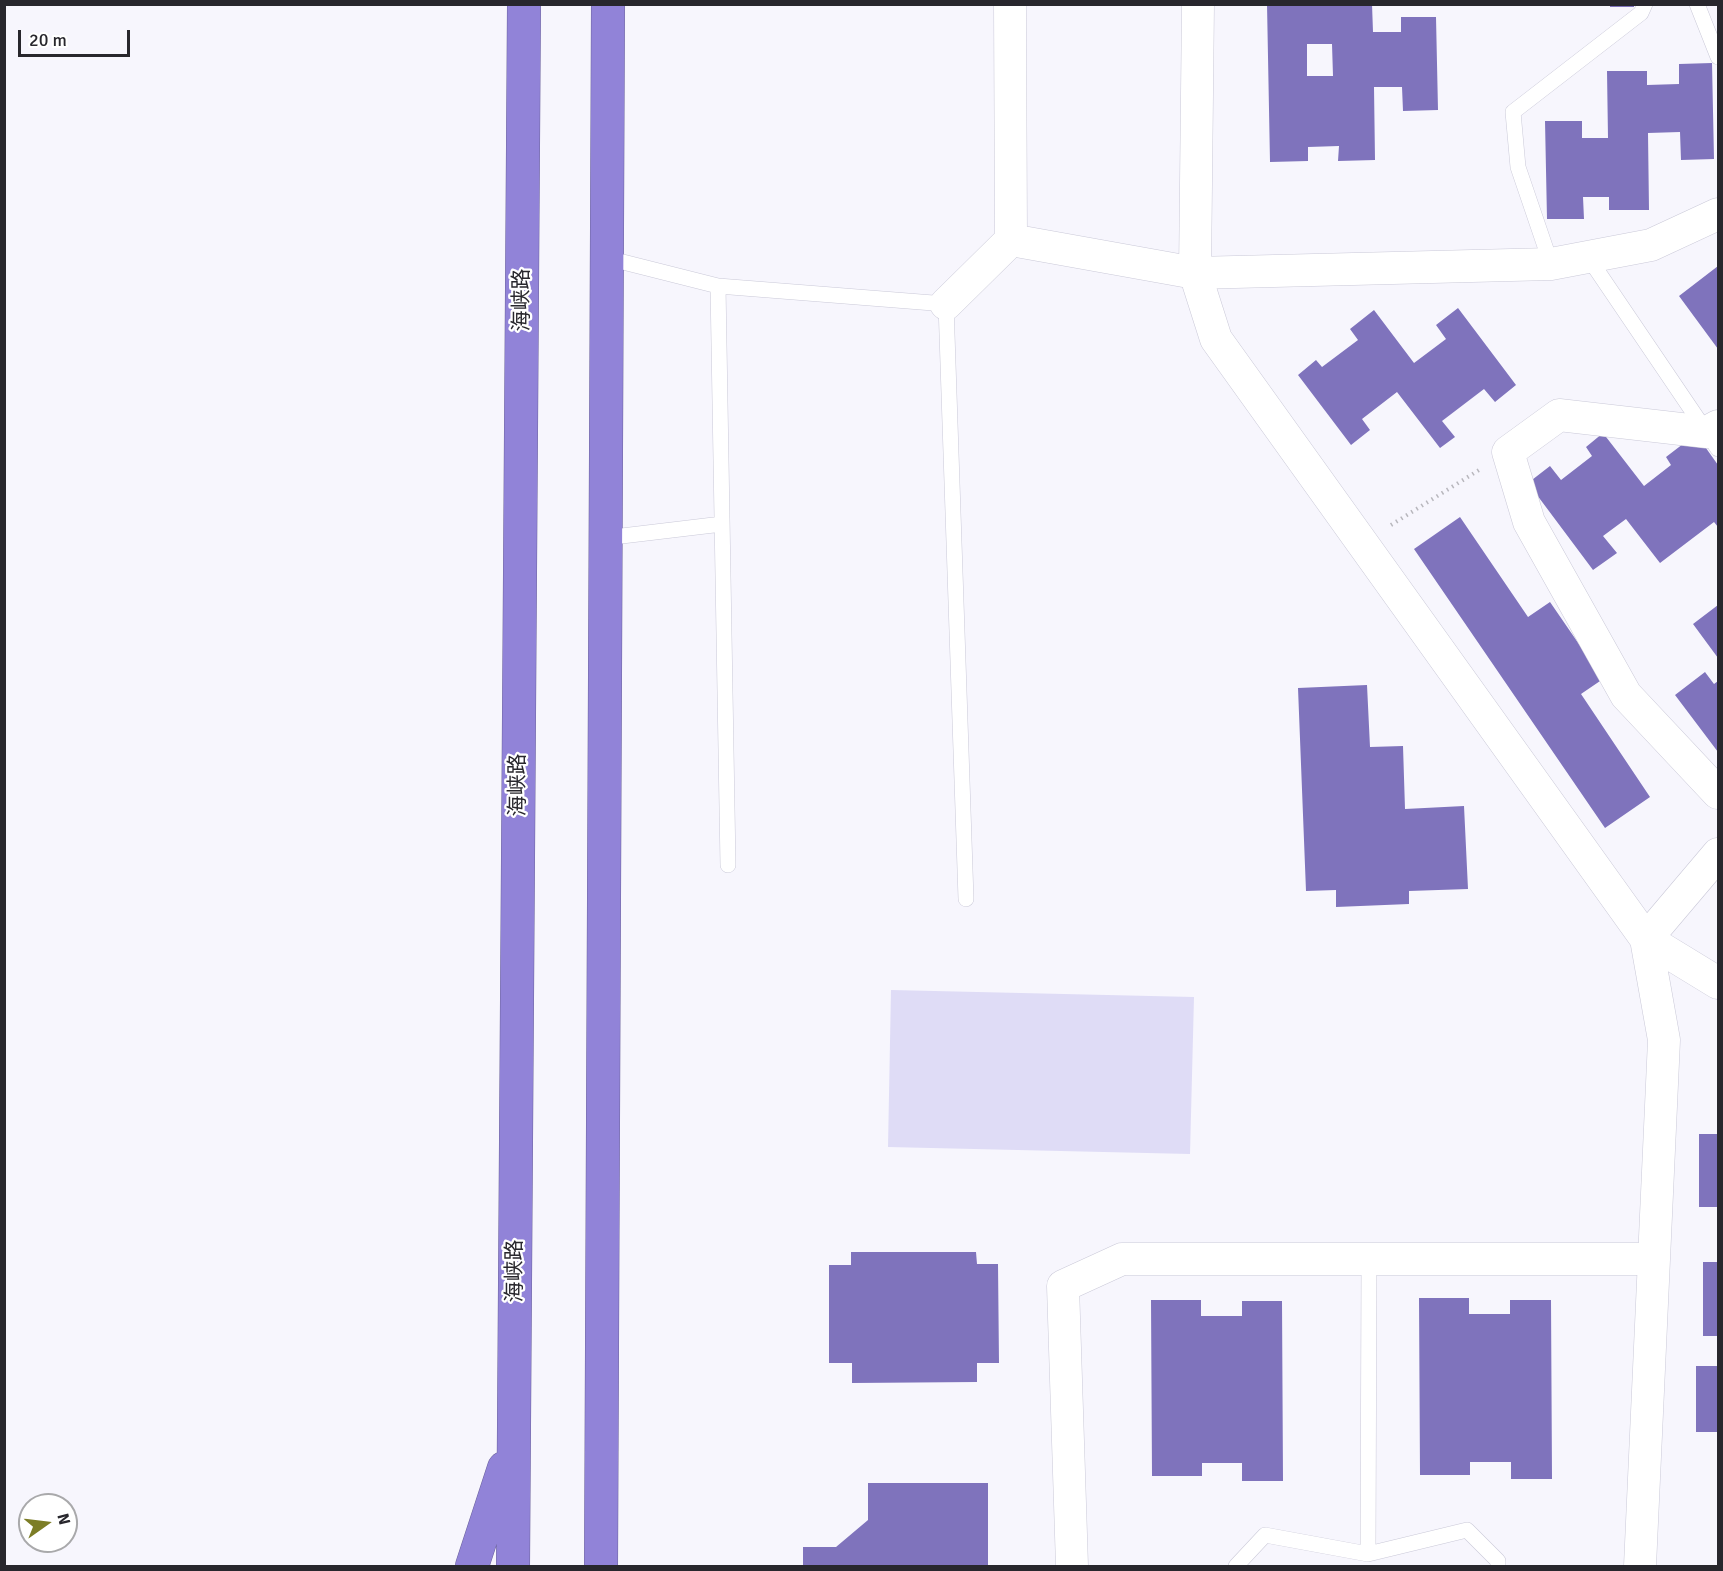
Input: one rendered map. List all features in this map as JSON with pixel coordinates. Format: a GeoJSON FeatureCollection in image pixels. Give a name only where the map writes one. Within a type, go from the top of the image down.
{"type":"FeatureCollection","features":[{"type":"Feature","properties":{"kind":"highway","name":"海峡路"},"geometry":{"type":"LineString","coordinates":[[513,1566],[524,4]]}},
{"type":"Feature","properties":{"kind":"highway"},"geometry":{"type":"LineString","coordinates":[[602,1559],[608,4]]}},
{"type":"Feature","properties":{"kind":"highway"},"geometry":{"type":"LineString","coordinates":[[472,1566],[514,1438]]}},
{"type":"Feature","properties":{"kind":"street"},"geometry":{"type":"LineString","coordinates":[[946,304],[1011,240],[1010,4]]}},
{"type":"Feature","properties":{"kind":"street"},"geometry":{"type":"LineString","coordinates":[[1198,4],[1195,273],[1216,339],[1646,939],[1719,983]]}},
{"type":"Feature","properties":{"kind":"street"},"geometry":{"type":"LineString","coordinates":[[1011,240],[1195,273],[1551,264],[1651,245],[1719,214]]}},
{"type":"Feature","properties":{"kind":"street"},"geometry":{"type":"LineString","coordinates":[[1715,436],[1559,415],[1508,452],[1529,522],[1626,696],[1719,793]]}},
{"type":"Feature","properties":{"kind":"street"},"geometry":{"type":"LineString","coordinates":[[1646,939],[1719,854]]}},
{"type":"Feature","properties":{"kind":"street"},"geometry":{"type":"LineString","coordinates":[[1640,1566],[1664,1040],[1646,939]]}},
{"type":"Feature","properties":{"kind":"street"},"geometry":{"type":"LineString","coordinates":[[1072,1566],[1063,1286],[1122,1259],[1654,1259]]}},
{"type":"Feature","properties":{"kind":"lane"},"geometry":{"type":"LineString","coordinates":[[1551,264],[1518,167],[1513,112],[1641,13],[1645,4]]}},
{"type":"Feature","properties":{"kind":"lane"},"geometry":{"type":"LineString","coordinates":[[1697,4],[1719,57]]}},
{"type":"Feature","properties":{"kind":"lane"},"geometry":{"type":"LineString","coordinates":[[1587,257],[1715,436]]}},
{"type":"Feature","properties":{"kind":"lane"},"geometry":{"type":"LineString","coordinates":[[607,258],[717,286],[946,304],[966,899]]}},
{"type":"Feature","properties":{"kind":"lane"},"geometry":{"type":"LineString","coordinates":[[717,286],[728,865]]}},
{"type":"Feature","properties":{"kind":"lane"},"geometry":{"type":"LineString","coordinates":[[605,538],[722,524]]}},
{"type":"Feature","properties":{"kind":"lane"},"geometry":{"type":"LineString","coordinates":[[1368,1554],[1369,1259]]}},
{"type":"Feature","properties":{"kind":"lane"},"geometry":{"type":"LineString","coordinates":[[1236,1566],[1265,1535],[1368,1554],[1467,1530],[1498,1561],[1498,1566]]}},
{"type":"Feature","properties":{"kind":"path"},"geometry":{"type":"LineString","coordinates":[[1362,543],[1508,452]]}},
{"type":"Feature","properties":{"kind":"shaded area"},"geometry":{"type":"Polygon","coordinates":[[[891,990],[1194,997],[1190,1154],[888,1147],[891,990]]]}},
{"type":"Feature","properties":{"kind":"building"},"geometry":{"type":"Polygon","coordinates":[[[1267,4],[1372,4],[1373,32],[1401,32],[1401,17],[1436,17],[1438,110],[1403,111],[1402,87],[1374,87],[1375,160],[1338,161],[1339,146],[1308,147],[1308,161],[1270,162],[1267,4]],[[1307,44],[1307,76],[1333,76],[1332,44],[1307,44]]]}},
{"type":"Feature","properties":{"kind":"building"},"geometry":{"type":"Polygon","coordinates":[[[1610,4],[1634,4],[1634,7],[1610,7],[1610,4]]]}},
{"type":"Feature","properties":{"kind":"building"},"geometry":{"type":"Polygon","coordinates":[[[1712,63],[1714,159],[1681,160],[1680,132],[1648,133],[1649,210],[1609,210],[1609,197],[1583,197],[1584,219],[1547,219],[1545,121],[1582,121],[1582,138],[1608,138],[1607,71],[1647,71],[1647,85],[1679,84],[1679,64],[1712,63]]]}},
{"type":"Feature","properties":{"kind":"building"},"geometry":{"type":"Polygon","coordinates":[[[1718,266],[1718,349],[1679,296],[1718,266]]]}},
{"type":"Feature","properties":{"kind":"building"},"geometry":{"type":"Polygon","coordinates":[[[1458,308],[1516,385],[1495,402],[1484,389],[1442,421],[1455,437],[1440,448],[1397,392],[1362,419],[1370,430],[1351,445],[1298,375],[1316,360],[1322,367],[1358,340],[1350,329],[1374,310],[1414,363],[1446,339],[1436,325],[1458,308]]]}},
{"type":"Feature","properties":{"kind":"building"},"geometry":{"type":"Polygon","coordinates":[[[1603,433],[1644,486],[1671,465],[1666,457],[1696,434],[1718,465],[1718,527],[1714,522],[1660,563],[1626,519],[1603,536],[1617,553],[1593,570],[1528,483],[1550,466],[1561,480],[1592,456],[1586,447],[1603,433]]]}},
{"type":"Feature","properties":{"kind":"building"},"geometry":{"type":"Polygon","coordinates":[[[1460,517],[1528,617],[1550,602],[1603,679],[1581,694],[1650,797],[1605,828],[1414,549],[1460,517]]]}},
{"type":"Feature","properties":{"kind":"building"},"geometry":{"type":"Polygon","coordinates":[[[1718,605],[1718,658],[1693,624],[1718,605]]]}},
{"type":"Feature","properties":{"kind":"building"},"geometry":{"type":"Polygon","coordinates":[[[1705,672],[1714,684],[1718,681],[1718,752],[1675,695],[1705,672]]]}},
{"type":"Feature","properties":{"kind":"building"},"geometry":{"type":"Polygon","coordinates":[[[1367,685],[1370,747],[1403,746],[1405,809],[1464,806],[1468,889],[1409,891],[1409,904],[1336,907],[1336,890],[1306,891],[1298,688],[1367,685]]]}},
{"type":"Feature","properties":{"kind":"building"},"geometry":{"type":"Polygon","coordinates":[[[1699,1134],[1718,1134],[1718,1207],[1699,1207],[1699,1134]]]}},
{"type":"Feature","properties":{"kind":"building"},"geometry":{"type":"Polygon","coordinates":[[[851,1252],[976,1252],[977,1264],[998,1264],[999,1363],[977,1363],[977,1382],[852,1383],[852,1363],[829,1363],[829,1265],[851,1265],[851,1252]]]}},
{"type":"Feature","properties":{"kind":"building"},"geometry":{"type":"Polygon","coordinates":[[[1703,1262],[1718,1262],[1718,1336],[1703,1336],[1703,1262]]]}},
{"type":"Feature","properties":{"kind":"building"},"geometry":{"type":"Polygon","coordinates":[[[1419,1298],[1469,1298],[1469,1314],[1510,1314],[1510,1300],[1551,1300],[1552,1479],[1511,1479],[1511,1462],[1470,1462],[1470,1475],[1420,1475],[1419,1298]]]}},
{"type":"Feature","properties":{"kind":"building"},"geometry":{"type":"Polygon","coordinates":[[[1151,1300],[1201,1300],[1201,1316],[1242,1316],[1242,1301],[1282,1301],[1283,1481],[1242,1481],[1242,1463],[1202,1463],[1202,1476],[1152,1476],[1151,1300]]]}},
{"type":"Feature","properties":{"kind":"building"},"geometry":{"type":"Polygon","coordinates":[[[1696,1366],[1718,1366],[1718,1432],[1696,1432],[1696,1366]]]}},
{"type":"Feature","properties":{"kind":"building"},"geometry":{"type":"Polygon","coordinates":[[[868,1483],[988,1483],[988,1566],[803,1566],[803,1547],[836,1547],[868,1520],[868,1483]]]}}]}
